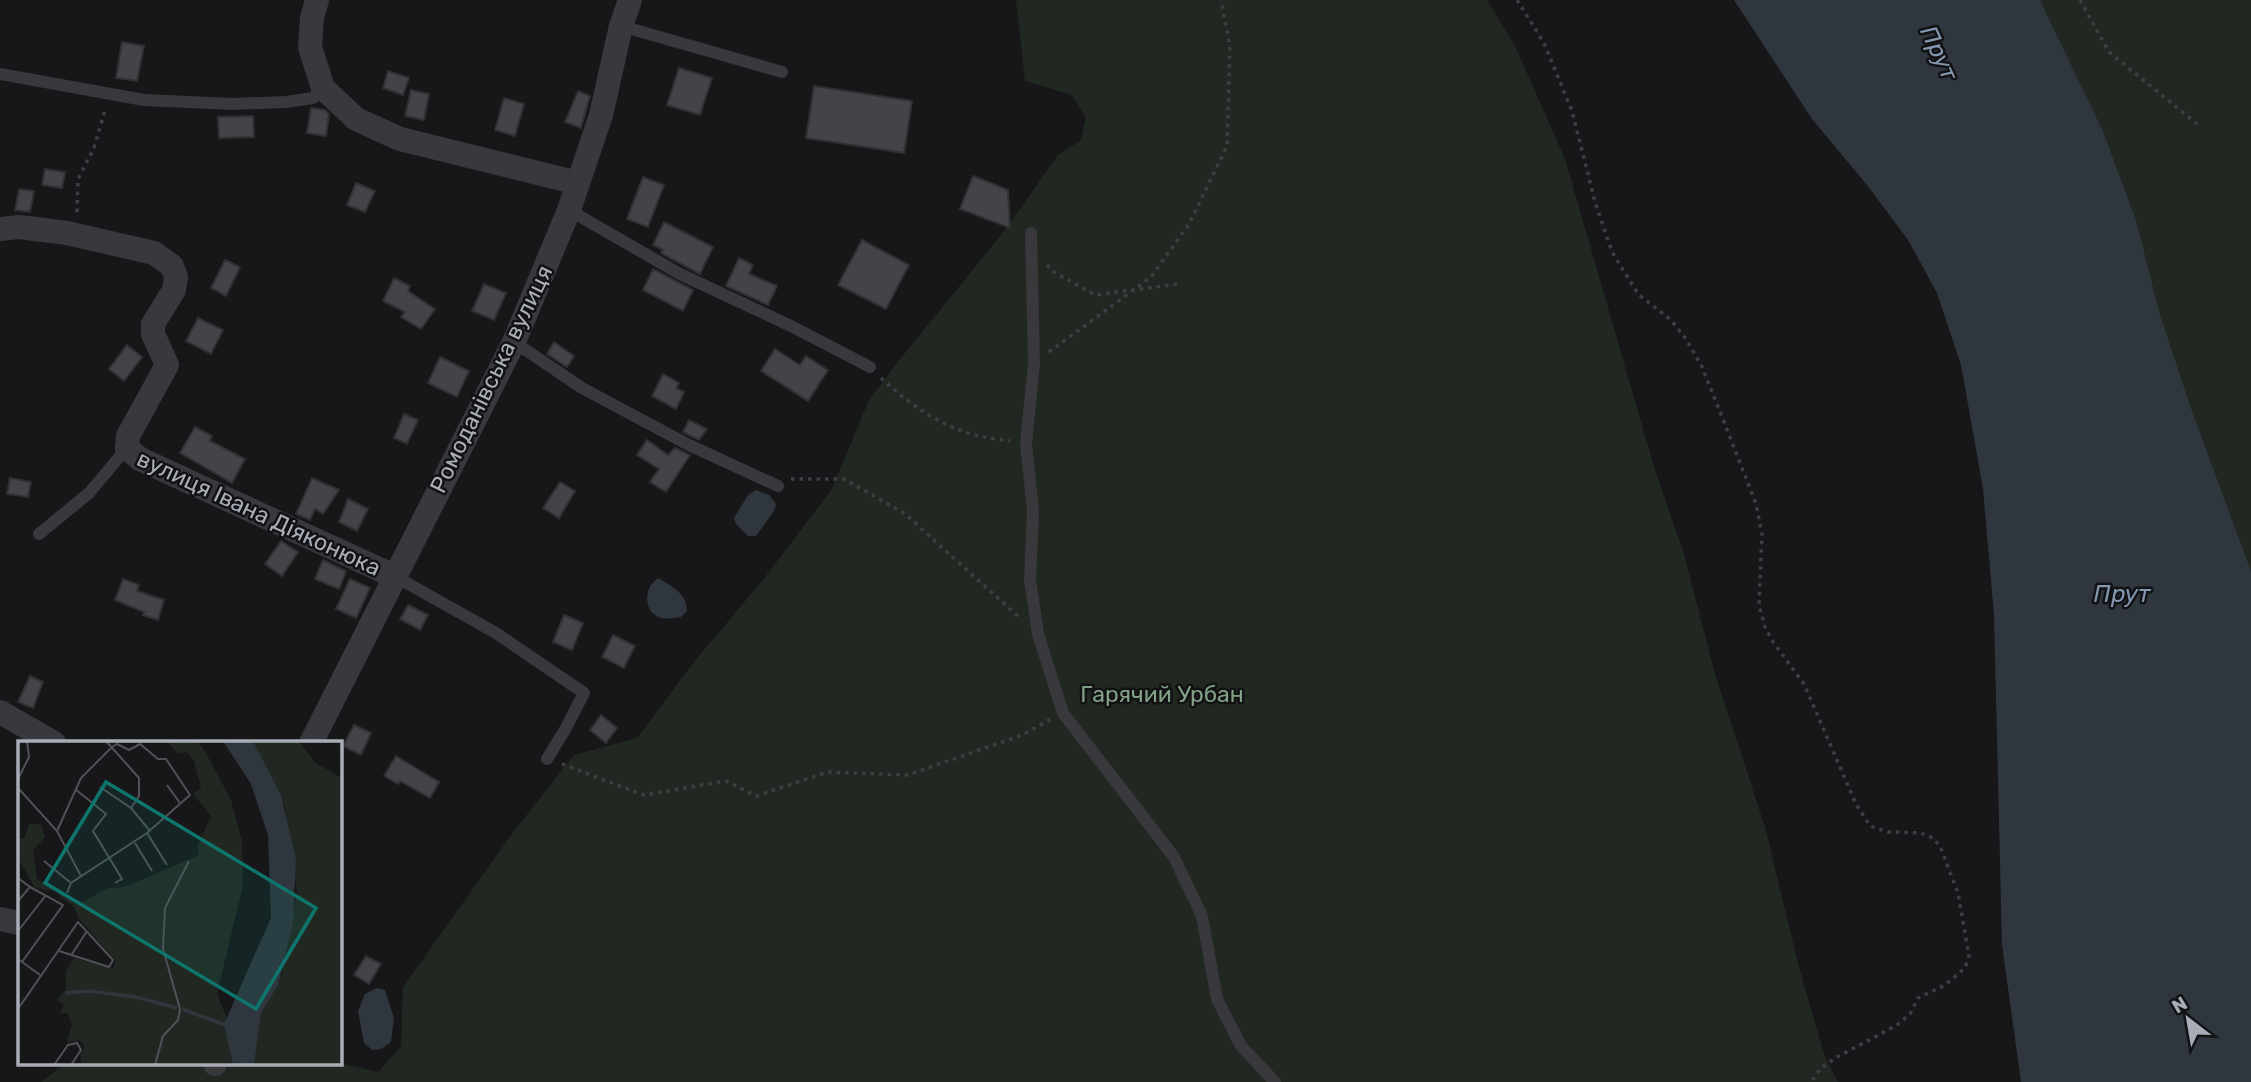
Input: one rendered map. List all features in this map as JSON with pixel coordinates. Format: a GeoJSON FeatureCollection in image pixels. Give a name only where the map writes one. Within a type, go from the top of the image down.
{"type":"FeatureCollection","features":[{"type":"Feature","properties":{"kind":"street"},"geometry":{"type":"LineString","coordinates":[[317,0],[312,18],[310,47],[323,88],[356,119],[400,139],[578,183]]}},
{"type":"Feature","properties":{"kind":"street","name":"Ромоданівська вулиця"},"geometry":{"type":"LineString","coordinates":[[312,741],[514,342],[569,210],[601,115],[621,26],[630,0]]}},
{"type":"Feature","properties":{"kind":"street","name":"вулиця Івана Діяконюка"},"geometry":{"type":"LineString","coordinates":[[0,229],[19,227],[67,233],[154,253],[172,266],[176,277],[174,290],[153,324],[153,334],[167,365],[128,436],[127,448],[139,459],[396,577]]}},
{"type":"Feature","properties":{"kind":"street"},"geometry":{"type":"LineString","coordinates":[[0,712],[51,741]]}},
{"type":"Feature","properties":{"kind":"street"},"geometry":{"type":"LineString","coordinates":[[0,919],[18,923]]}},
{"type":"Feature","properties":{"kind":"lane"},"geometry":{"type":"LineString","coordinates":[[621,26],[782,72]]}},
{"type":"Feature","properties":{"kind":"lane"},"geometry":{"type":"LineString","coordinates":[[0,74],[144,100],[232,104],[313,98],[323,88]]}},
{"type":"Feature","properties":{"kind":"lane"},"geometry":{"type":"LineString","coordinates":[[569,210],[680,274],[870,367]]}},
{"type":"Feature","properties":{"kind":"lane"},"geometry":{"type":"LineString","coordinates":[[1031,233],[1034,364],[1026,443],[1033,511],[1030,580],[1038,634],[1063,713],[1174,856],[1202,916],[1217,999],[1241,1046],[1275,1082]]}},
{"type":"Feature","properties":{"kind":"lane"},"geometry":{"type":"LineString","coordinates":[[514,342],[582,388],[687,444],[778,486]]}},
{"type":"Feature","properties":{"kind":"lane"},"geometry":{"type":"LineString","coordinates":[[39,534],[89,493],[127,448]]}},
{"type":"Feature","properties":{"kind":"lane"},"geometry":{"type":"LineString","coordinates":[[396,577],[496,633],[584,693],[547,759]]}},
{"type":"Feature","properties":{"kind":"path"},"geometry":{"type":"LineString","coordinates":[[1034,364],[1152,277],[1189,224],[1227,146],[1230,47],[1221,0]]}},
{"type":"Feature","properties":{"kind":"path"},"geometry":{"type":"LineString","coordinates":[[1517,0],[1544,43],[1572,111],[1595,202],[1612,253],[1638,294],[1671,320],[1686,339],[1702,367],[1718,406],[1756,504],[1762,534],[1759,605],[1765,627],[1804,684],[1856,804],[1870,826],[1888,832],[1921,833],[1933,838],[1940,846],[1958,893],[1969,956],[1965,968],[1945,985],[1919,998],[1910,1014],[1897,1025],[1837,1057],[1821,1068],[1811,1082]]}},
{"type":"Feature","properties":{"kind":"path"},"geometry":{"type":"LineString","coordinates":[[2080,0],[2109,51],[2197,124]]}},
{"type":"Feature","properties":{"kind":"path"},"geometry":{"type":"LineString","coordinates":[[67,233],[78,210],[78,179],[94,148],[108,94]]}},
{"type":"Feature","properties":{"kind":"path"},"geometry":{"type":"LineString","coordinates":[[1032,247],[1054,272],[1095,295],[1178,284]]}},
{"type":"Feature","properties":{"kind":"path"},"geometry":{"type":"LineString","coordinates":[[870,367],[903,398],[932,417],[971,434],[1026,443]]}},
{"type":"Feature","properties":{"kind":"path"},"geometry":{"type":"LineString","coordinates":[[778,486],[793,478],[844,478],[904,513],[1038,634]]}},
{"type":"Feature","properties":{"kind":"path"},"geometry":{"type":"LineString","coordinates":[[547,759],[644,794],[726,781],[756,796],[827,772],[908,775],[1022,735],[1063,713]]}},
{"type":"Feature","properties":{"kind":"green space","name":"Гарячий Урбан"},"geometry":{"type":"Polygon","coordinates":[[[1016,0],[1487,0],[1515,46],[1565,159],[1655,470],[1684,554],[1715,674],[1765,827],[1799,967],[1825,1057],[1838,1082],[41,1082],[65,1064],[341,1063],[378,1072],[401,1046],[403,987],[514,831],[574,755],[637,738],[693,663],[762,581],[832,489],[868,402],[1005,230],[1058,155],[1081,140],[1086,117],[1072,95],[1025,81],[1016,0]]]}},
{"type":"Feature","properties":{"kind":"green space"},"geometry":{"type":"Polygon","coordinates":[[[2040,0],[2251,0],[2251,571],[2191,408],[2159,311],[2137,223],[2103,131],[2040,0]]]}},
{"type":"Feature","properties":{"kind":"water","name":"Прут"},"geometry":{"type":"Polygon","coordinates":[[[1734,0],[2040,0],[2103,131],[2137,223],[2159,311],[2191,408],[2251,571],[2251,1082],[2021,1082],[2002,945],[1994,615],[1983,489],[1961,365],[1937,293],[1908,240],[1812,119],[1734,0]]]}},
{"type":"Feature","properties":{"kind":"water"},"geometry":{"type":"Polygon","coordinates":[[[756,490],[769,495],[776,504],[756,536],[748,536],[736,524],[734,518],[748,495],[756,490]]]}},
{"type":"Feature","properties":{"kind":"water"},"geometry":{"type":"Polygon","coordinates":[[[659,578],[678,591],[684,600],[687,611],[681,617],[661,618],[649,608],[648,591],[659,578]]]}},
{"type":"Feature","properties":{"kind":"water"},"geometry":{"type":"Polygon","coordinates":[[[377,988],[385,990],[394,1018],[391,1042],[381,1049],[372,1050],[364,1043],[358,1011],[365,994],[377,988]]]}},
{"type":"Feature","properties":{"kind":"building"},"geometry":{"type":"Polygon","coordinates":[[[122,42],[144,46],[137,81],[116,78],[122,42]]]}},
{"type":"Feature","properties":{"kind":"building"},"geometry":{"type":"Polygon","coordinates":[[[679,68],[712,78],[700,115],[667,105],[679,68]]]}},
{"type":"Feature","properties":{"kind":"building"},"geometry":{"type":"Polygon","coordinates":[[[388,71],[409,78],[403,95],[383,88],[388,71]]]}},
{"type":"Feature","properties":{"kind":"building"},"geometry":{"type":"Polygon","coordinates":[[[814,86],[912,101],[904,153],[806,138],[814,86]]]}},
{"type":"Feature","properties":{"kind":"building"},"geometry":{"type":"Polygon","coordinates":[[[411,90],[429,94],[424,120],[405,116],[411,90]]]}},
{"type":"Feature","properties":{"kind":"building"},"geometry":{"type":"Polygon","coordinates":[[[578,91],[590,96],[581,128],[565,122],[578,91]]]}},
{"type":"Feature","properties":{"kind":"building"},"geometry":{"type":"Polygon","coordinates":[[[504,98],[524,104],[515,136],[495,130],[504,98]]]}},
{"type":"Feature","properties":{"kind":"building"},"geometry":{"type":"Polygon","coordinates":[[[311,108],[325,110],[329,114],[326,136],[307,133],[311,108]]]}},
{"type":"Feature","properties":{"kind":"building"},"geometry":{"type":"Polygon","coordinates":[[[253,116],[254,137],[219,138],[218,117],[253,116]]]}},
{"type":"Feature","properties":{"kind":"building"},"geometry":{"type":"Polygon","coordinates":[[[45,169],[65,172],[62,188],[42,185],[45,169]]]}},
{"type":"Feature","properties":{"kind":"building"},"geometry":{"type":"Polygon","coordinates":[[[973,176],[1008,190],[1010,228],[960,209],[973,176]]]}},
{"type":"Feature","properties":{"kind":"building"},"geometry":{"type":"Polygon","coordinates":[[[643,177],[664,185],[648,227],[627,219],[643,177]]]}},
{"type":"Feature","properties":{"kind":"building"},"geometry":{"type":"Polygon","coordinates":[[[356,183],[375,191],[365,212],[347,205],[356,183]]]}},
{"type":"Feature","properties":{"kind":"building"},"geometry":{"type":"Polygon","coordinates":[[[19,189],[34,191],[30,212],[15,210],[19,189]]]}},
{"type":"Feature","properties":{"kind":"building"},"geometry":{"type":"Polygon","coordinates":[[[664,222],[713,247],[700,274],[661,253],[663,250],[653,245],[664,222]]]}},
{"type":"Feature","properties":{"kind":"building"},"geometry":{"type":"Polygon","coordinates":[[[862,240],[909,265],[886,309],[838,285],[862,240]]]}},
{"type":"Feature","properties":{"kind":"building"},"geometry":{"type":"Polygon","coordinates":[[[739,258],[753,265],[749,274],[777,286],[768,305],[726,286],[739,258]]]}},
{"type":"Feature","properties":{"kind":"building"},"geometry":{"type":"Polygon","coordinates":[[[225,260],[240,267],[226,296],[211,288],[225,260]]]}},
{"type":"Feature","properties":{"kind":"building"},"geometry":{"type":"Polygon","coordinates":[[[653,269],[693,290],[683,311],[643,290],[653,269]]]}},
{"type":"Feature","properties":{"kind":"building"},"geometry":{"type":"Polygon","coordinates":[[[394,278],[410,286],[408,291],[435,309],[421,329],[401,317],[405,312],[383,301],[394,278]]]}},
{"type":"Feature","properties":{"kind":"building"},"geometry":{"type":"Polygon","coordinates":[[[484,284],[506,293],[494,320],[472,311],[484,284]]]}},
{"type":"Feature","properties":{"kind":"building"},"geometry":{"type":"Polygon","coordinates":[[[198,318],[223,330],[211,354],[186,341],[198,318]]]}},
{"type":"Feature","properties":{"kind":"building"},"geometry":{"type":"Polygon","coordinates":[[[554,342],[574,356],[567,367],[547,354],[554,342]]]}},
{"type":"Feature","properties":{"kind":"building"},"geometry":{"type":"Polygon","coordinates":[[[127,345],[142,357],[124,381],[109,369],[127,345]]]}},
{"type":"Feature","properties":{"kind":"building"},"geometry":{"type":"Polygon","coordinates":[[[775,349],[800,365],[806,356],[828,370],[808,401],[761,371],[775,349]]]}},
{"type":"Feature","properties":{"kind":"building"},"geometry":{"type":"Polygon","coordinates":[[[440,357],[469,371],[457,397],[428,383],[440,357]]]}},
{"type":"Feature","properties":{"kind":"building"},"geometry":{"type":"Polygon","coordinates":[[[663,374],[679,383],[676,388],[684,392],[676,409],[652,396],[663,374]]]}},
{"type":"Feature","properties":{"kind":"building"},"geometry":{"type":"Polygon","coordinates":[[[404,414],[418,420],[407,444],[394,438],[404,414]]]}},
{"type":"Feature","properties":{"kind":"building"},"geometry":{"type":"Polygon","coordinates":[[[689,420],[707,429],[699,440],[683,432],[689,420]]]}},
{"type":"Feature","properties":{"kind":"building"},"geometry":{"type":"Polygon","coordinates":[[[195,427],[212,436],[210,441],[245,459],[232,483],[180,453],[195,427]]]}},
{"type":"Feature","properties":{"kind":"building"},"geometry":{"type":"Polygon","coordinates":[[[647,440],[668,455],[675,448],[690,455],[666,492],[650,482],[659,469],[637,455],[647,440]]]}},
{"type":"Feature","properties":{"kind":"building"},"geometry":{"type":"Polygon","coordinates":[[[10,478],[31,482],[28,497],[7,494],[10,478]]]}},
{"type":"Feature","properties":{"kind":"building"},"geometry":{"type":"Polygon","coordinates":[[[312,478],[339,490],[323,514],[315,509],[310,520],[296,514],[312,478]]]}},
{"type":"Feature","properties":{"kind":"building"},"geometry":{"type":"Polygon","coordinates":[[[560,482],[575,491],[559,518],[543,508],[560,482]]]}},
{"type":"Feature","properties":{"kind":"building"},"geometry":{"type":"Polygon","coordinates":[[[348,499],[368,509],[357,531],[339,522],[348,499]]]}},
{"type":"Feature","properties":{"kind":"building"},"geometry":{"type":"Polygon","coordinates":[[[281,541],[298,552],[282,576],[265,564],[281,541]]]}},
{"type":"Feature","properties":{"kind":"building"},"geometry":{"type":"Polygon","coordinates":[[[323,560],[346,571],[339,589],[315,579],[323,560]]]}},
{"type":"Feature","properties":{"kind":"building"},"geometry":{"type":"Polygon","coordinates":[[[123,579],[139,585],[137,591],[164,600],[158,620],[115,600],[123,579]]]}},
{"type":"Feature","properties":{"kind":"building"},"geometry":{"type":"Polygon","coordinates":[[[350,579],[370,588],[356,618],[336,609],[350,579]]]}},
{"type":"Feature","properties":{"kind":"building"},"geometry":{"type":"Polygon","coordinates":[[[408,605],[428,615],[420,630],[400,619],[408,605]]]}},
{"type":"Feature","properties":{"kind":"building"},"geometry":{"type":"Polygon","coordinates":[[[564,615],[583,623],[572,650],[553,642],[564,615]]]}},
{"type":"Feature","properties":{"kind":"building"},"geometry":{"type":"Polygon","coordinates":[[[613,635],[635,646],[624,668],[602,657],[613,635]]]}},
{"type":"Feature","properties":{"kind":"building"},"geometry":{"type":"Polygon","coordinates":[[[30,676],[43,682],[33,708],[18,702],[30,676]]]}},
{"type":"Feature","properties":{"kind":"building"},"geometry":{"type":"Polygon","coordinates":[[[601,715],[617,728],[606,743],[590,730],[601,715]]]}},
{"type":"Feature","properties":{"kind":"building"},"geometry":{"type":"Polygon","coordinates":[[[354,725],[371,733],[361,755],[343,746],[354,725]]]}},
{"type":"Feature","properties":{"kind":"building"},"geometry":{"type":"Polygon","coordinates":[[[396,756],[439,782],[430,798],[400,781],[398,784],[384,776],[396,756]]]}},
{"type":"Feature","properties":{"kind":"building"},"geometry":{"type":"Polygon","coordinates":[[[366,956],[381,964],[369,984],[354,975],[366,956]]]}}]}
